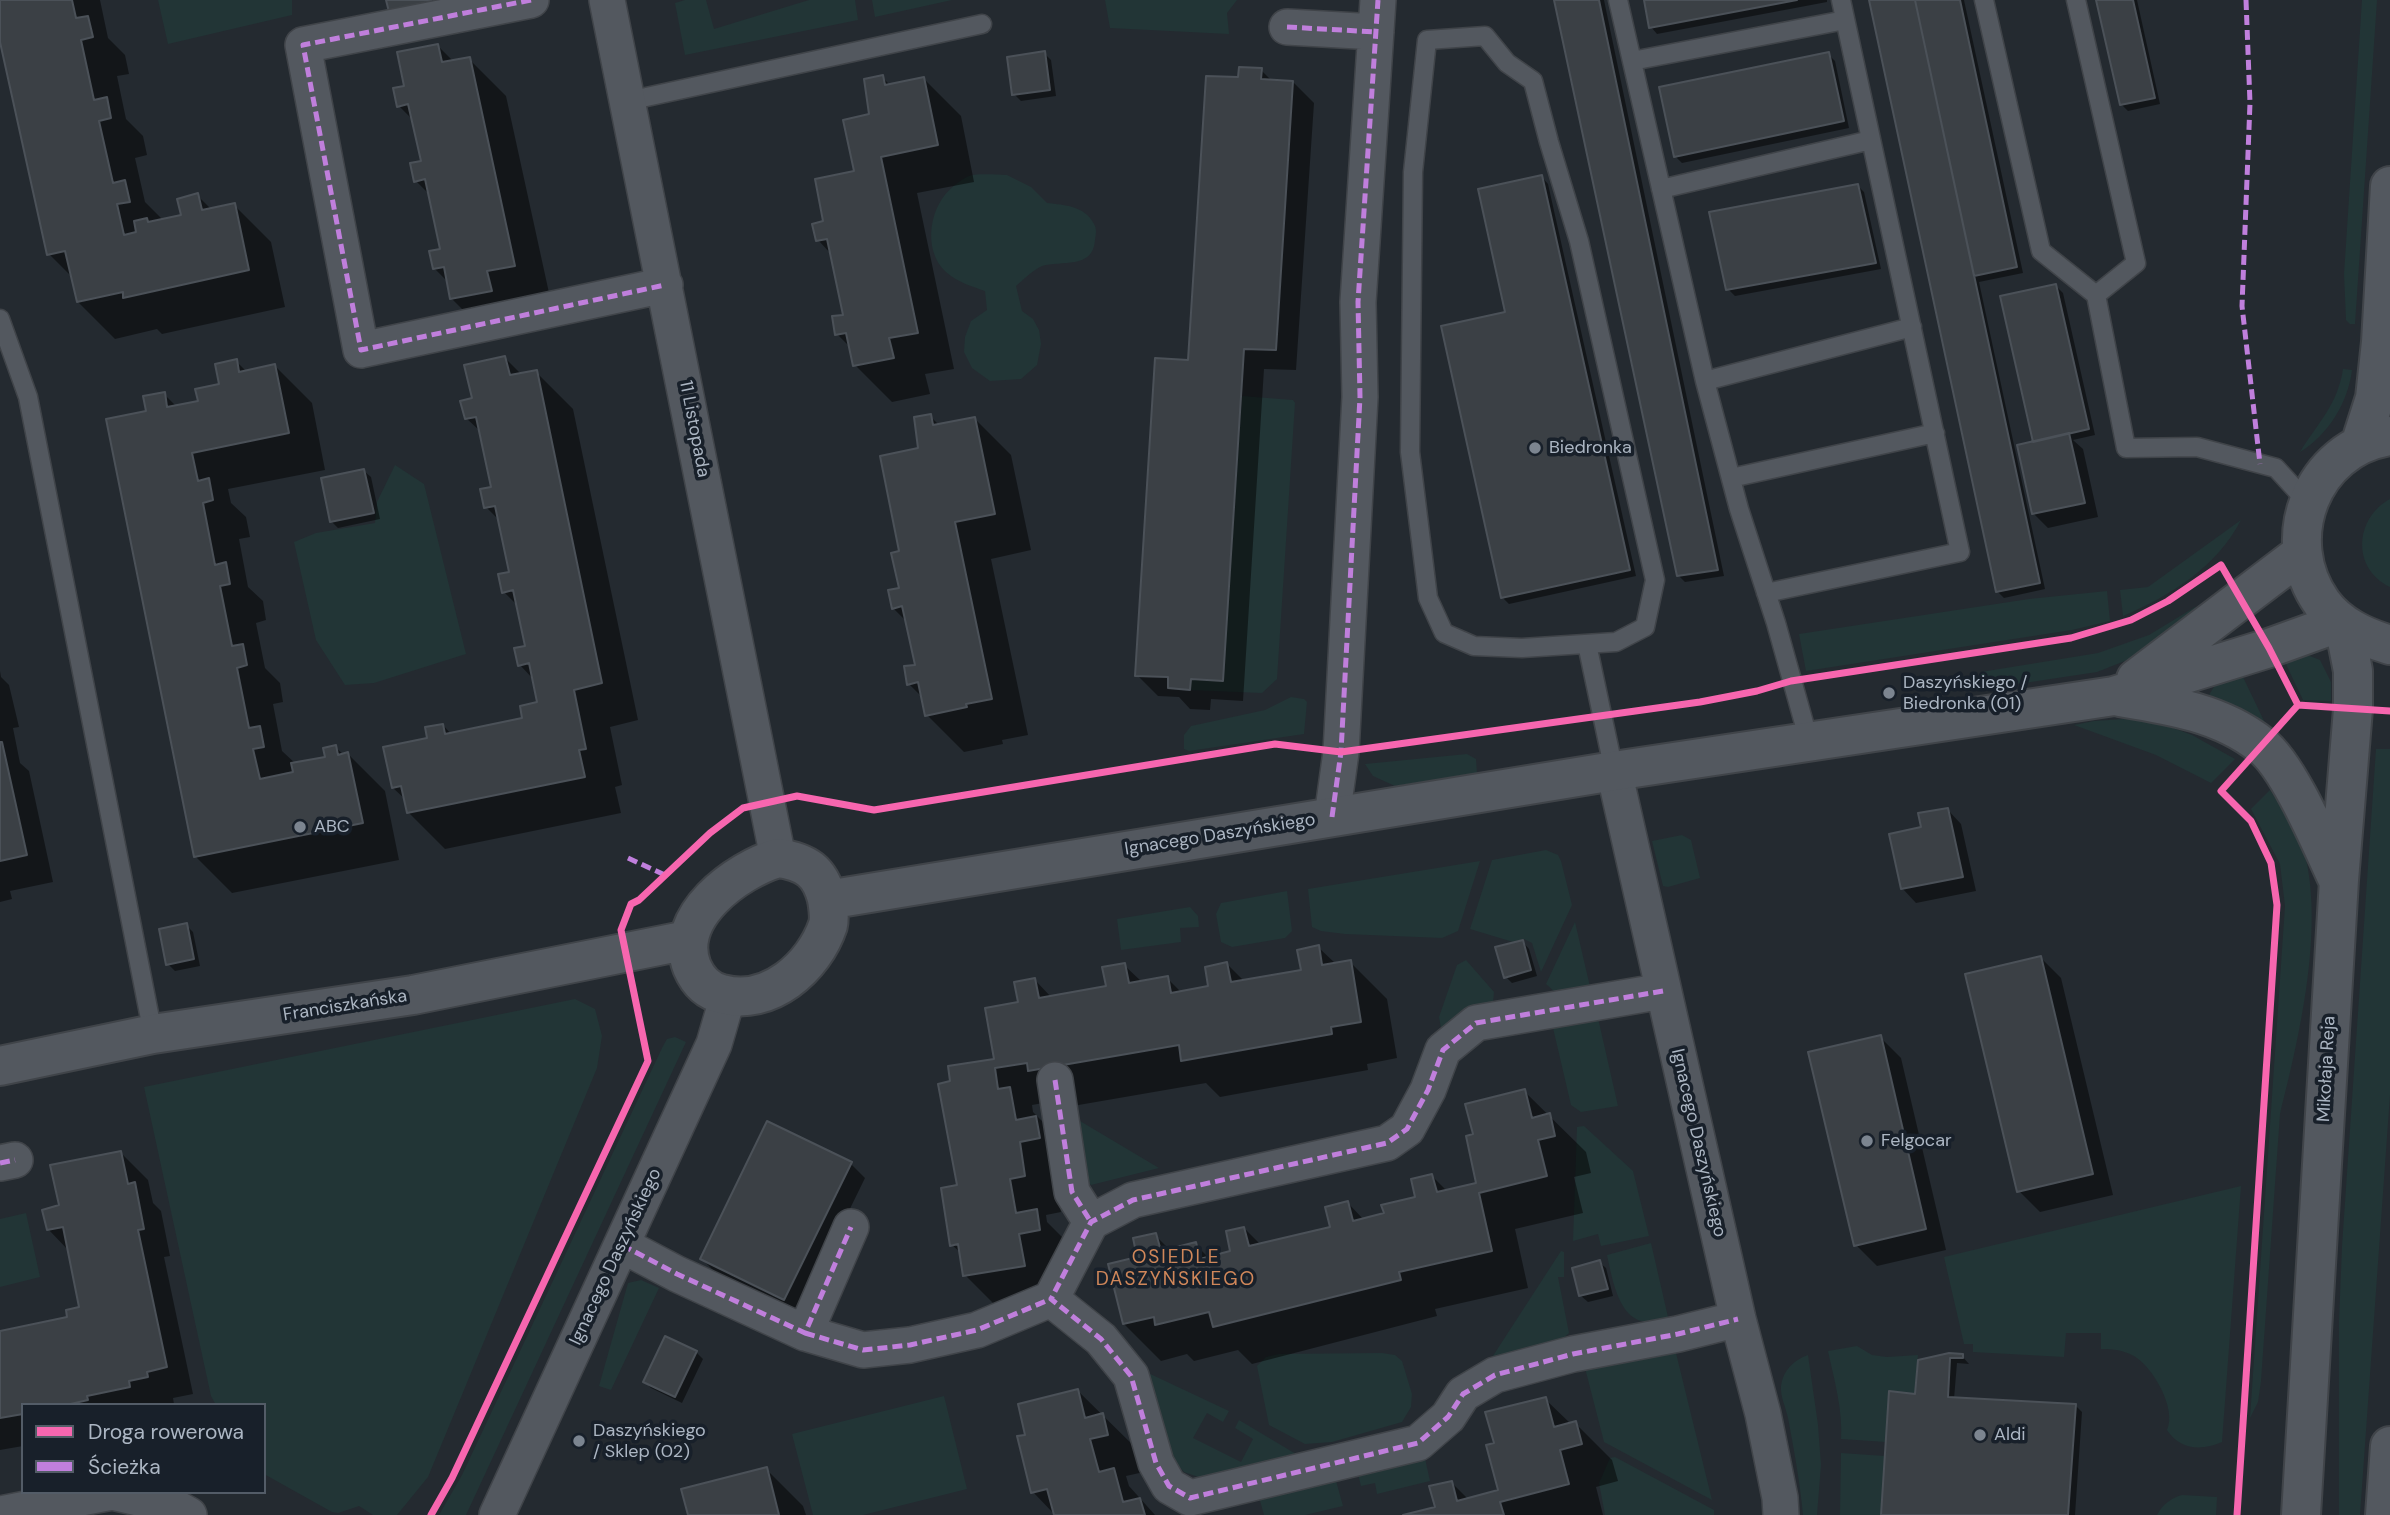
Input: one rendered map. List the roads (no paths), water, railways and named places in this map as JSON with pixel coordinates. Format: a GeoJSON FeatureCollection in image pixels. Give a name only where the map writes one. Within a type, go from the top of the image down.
{"type":"FeatureCollection","features":[{"type":"Feature","properties":{"kind":"street"},"geometry":{"type":"LineString","coordinates":[[531,0],[303,45],[361,350],[665,285]]}},
{"type":"Feature","properties":{"kind":"street","name":"11 Listopada"},"geometry":{"type":"LineString","coordinates":[[609,1],[778,858]]}},
{"type":"Feature","properties":{"kind":"street"},"geometry":{"type":"LineString","coordinates":[[1287,27],[1377,16],[1358,302],[1360,397],[1341,752],[1332,817]]}},
{"type":"Feature","properties":{"kind":"street"},"geometry":{"type":"LineString","coordinates":[[2390,186],[2375,398],[2375,441],[2338,459],[2320,479],[2308,503],[2302,528],[2302,553],[2309,581],[2323,605],[2342,623],[2367,638],[2390,645]]}},
{"type":"Feature","properties":{"kind":"street","name":"Ignacego Daszyńskiego"},"geometry":{"type":"LineString","coordinates":[[2114,696],[2302,553]]}},
{"type":"Feature","properties":{"kind":"street","name":"Ignacego Daszyńskiego"},"geometry":{"type":"LineString","coordinates":[[827,900],[1614,771],[2114,696],[2342,623]]}},
{"type":"Feature","properties":{"kind":"street","name":"Mikołaja Reja"},"geometry":{"type":"LineString","coordinates":[[2301,1515],[2339,880],[2353,709],[2353,671],[2342,623]]}},
{"type":"Feature","properties":{"kind":"street","name":"Ignacego Daszyńskiego"},"geometry":{"type":"LineString","coordinates":[[2114,696],[2173,706],[2221,721],[2262,745],[2277,762],[2339,880]]}},
{"type":"Feature","properties":{"kind":"street","name":"Ignacego Daszyńskiego"},"geometry":{"type":"LineString","coordinates":[[1614,771],[1738,1319],[1763,1414],[1781,1515]]}},
{"type":"Feature","properties":{"kind":"street"},"geometry":{"type":"LineString","coordinates":[[778,858],[791,860],[807,866],[822,882],[827,900],[829,922],[820,942],[790,980],[755,995],[728,996],[712,992],[696,976],[688,956],[688,940],[696,919],[717,894],[744,872],[778,858]]}},
{"type":"Feature","properties":{"kind":"street","name":"Franciszkańska"},"geometry":{"type":"LineString","coordinates":[[0,1066],[153,1034],[413,995],[688,940]]}},
{"type":"Feature","properties":{"kind":"street"},"geometry":{"type":"LineString","coordinates":[[622,1245],[677,1274],[805,1333],[863,1350],[910,1345],[977,1330],[1051,1299],[1091,1222],[1133,1200],[1387,1143],[1407,1129],[1428,1090],[1443,1050],[1476,1023],[1663,991]]}},
{"type":"Feature","properties":{"kind":"street","name":"Ignacego Daszyńskiego"},"geometry":{"type":"LineString","coordinates":[[497,1515],[714,1044],[728,996]]}},
{"type":"Feature","properties":{"kind":"street"},"geometry":{"type":"LineString","coordinates":[[1055,1080],[1072,1192],[1091,1222]]}},
{"type":"Feature","properties":{"kind":"street"},"geometry":{"type":"LineString","coordinates":[[805,1333],[851,1227]]}},
{"type":"Feature","properties":{"kind":"street"},"geometry":{"type":"LineString","coordinates":[[1051,1299],[1101,1339],[1131,1376],[1156,1463],[1169,1486],[1190,1497],[1418,1443],[1448,1416],[1463,1394],[1494,1375],[1573,1354],[1678,1334],[1738,1319]]}},
{"type":"Feature","properties":{"kind":"street"},"geometry":{"type":"LineString","coordinates":[[2385,1515],[2390,1446]]}},
{"type":"Feature","properties":{"kind":"street"},"geometry":{"type":"LineString","coordinates":[[0,1514],[102,1494]]}},
{"type":"Feature","properties":{"kind":"street"},"geometry":{"type":"LineString","coordinates":[[121,1494],[173,1506],[189,1515]]}},
{"type":"Feature","properties":{"kind":"lane"},"geometry":{"type":"LineString","coordinates":[[1618,0],[1705,381],[1809,741]]}},
{"type":"Feature","properties":{"kind":"lane"},"geometry":{"type":"LineString","coordinates":[[1766,593],[1960,552],[1841,0]]}},
{"type":"Feature","properties":{"kind":"lane"},"geometry":{"type":"LineString","coordinates":[[1984,0],[2041,251],[2096,295],[2126,448],[2197,447],[2276,468],[2308,503]]}},
{"type":"Feature","properties":{"kind":"lane"},"geometry":{"type":"LineString","coordinates":[[2076,0],[2136,263],[2096,295]]}},
{"type":"Feature","properties":{"kind":"lane"},"geometry":{"type":"LineString","coordinates":[[1632,61],[1845,20]]}},
{"type":"Feature","properties":{"kind":"lane"},"geometry":{"type":"LineString","coordinates":[[628,101],[982,24]]}},
{"type":"Feature","properties":{"kind":"lane"},"geometry":{"type":"LineString","coordinates":[[1486,36],[1507,63],[1534,81],[1549,142],[1579,240],[1656,580],[1645,627],[1616,642],[1587,644],[1522,648],[1474,646],[1444,633],[1428,598],[1410,452],[1413,172],[1427,40],[1486,36]]}},
{"type":"Feature","properties":{"kind":"lane"},"geometry":{"type":"LineString","coordinates":[[1661,189],[1871,140]]}},
{"type":"Feature","properties":{"kind":"lane"},"geometry":{"type":"LineString","coordinates":[[0,319],[28,397],[153,1034]]}},
{"type":"Feature","properties":{"kind":"lane"},"geometry":{"type":"LineString","coordinates":[[1705,381],[1912,327]]}},
{"type":"Feature","properties":{"kind":"lane"},"geometry":{"type":"LineString","coordinates":[[1731,478],[1935,433]]}},
{"type":"Feature","properties":{"kind":"lane"},"geometry":{"type":"LineString","coordinates":[[1587,644],[1614,771]]}},
{"type":"Feature","properties":{"kind":"place","name":"Biedronka"},"geometry":{"type":"Point","coordinates":[1535,448]}},
{"type":"Feature","properties":{"kind":"place","name":"Daszyńskiego / Biedronka (01)"},"geometry":{"type":"Point","coordinates":[1889,693]}},
{"type":"Feature","properties":{"kind":"place","name":"ABC"},"geometry":{"type":"Point","coordinates":[300,827]}},
{"type":"Feature","properties":{"kind":"place","name":"Felgocar"},"geometry":{"type":"Point","coordinates":[1867,1141]}},
{"type":"Feature","properties":{"kind":"place","name":"Aldi"},"geometry":{"type":"Point","coordinates":[1980,1435]}},
{"type":"Feature","properties":{"kind":"place","name":"Daszyńskiego / Sklep (02)"},"geometry":{"type":"Point","coordinates":[579,1441]}},
{"type":"Feature","properties":{"kind":"district","name":"OSIEDLE DASZYŃSKIEGO"},"geometry":{"type":"Point","coordinates":[1176,1269]}}]}
